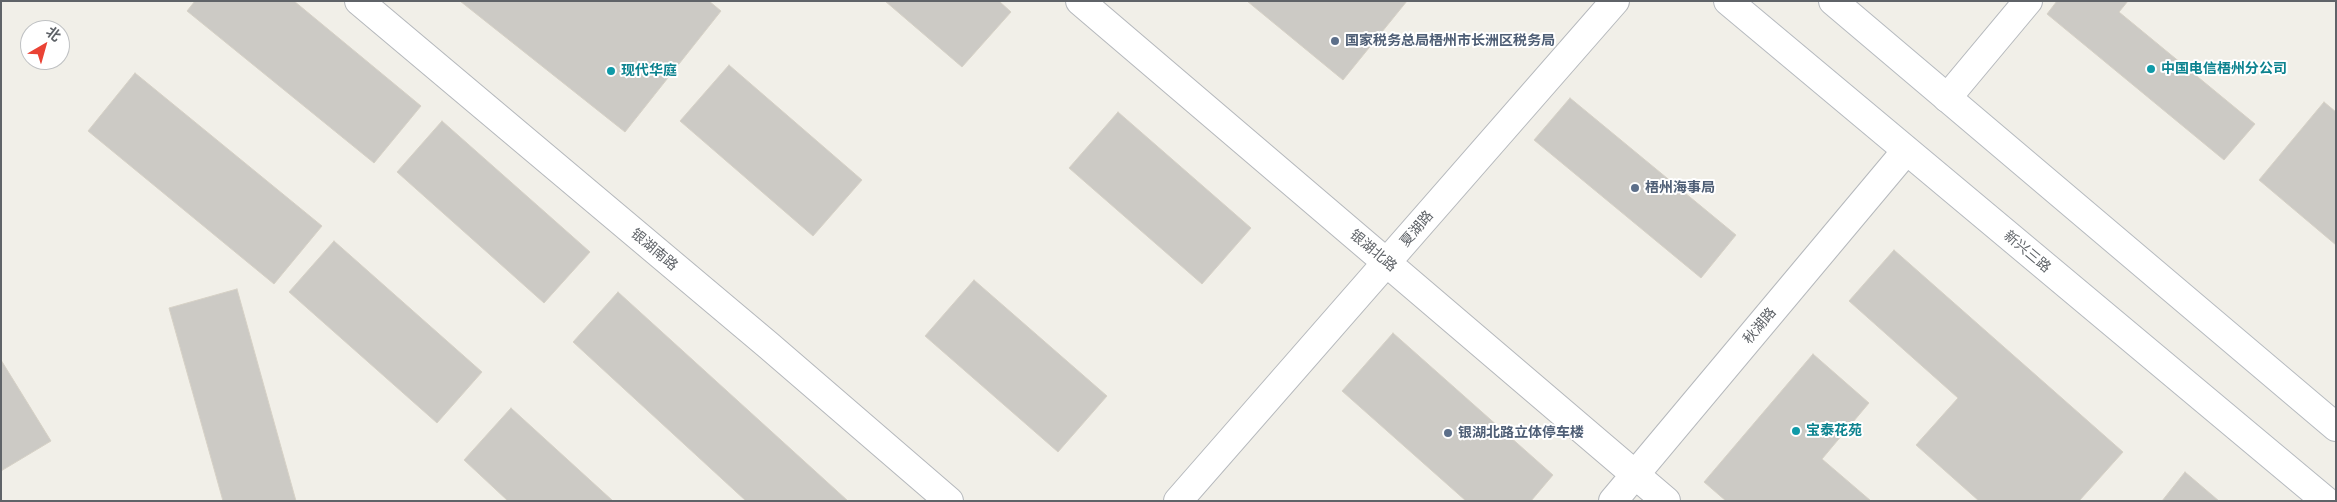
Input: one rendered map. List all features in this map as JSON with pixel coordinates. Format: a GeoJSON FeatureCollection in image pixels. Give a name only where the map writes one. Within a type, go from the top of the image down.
{"type":"FeatureCollection","features":[{"type":"Feature","properties":{"kind":"street","name":"银湖南路"},"geometry":{"type":"LineString","coordinates":[[358,1],[768,345],[948,501]]}},
{"type":"Feature","properties":{"kind":"street","name":"银湖北路"},"geometry":{"type":"LineString","coordinates":[[1080,1],[1666,501]]}},
{"type":"Feature","properties":{"kind":"street","name":"夏湖路"},"geometry":{"type":"LineString","coordinates":[[1178,501],[1615,1]]}},
{"type":"Feature","properties":{"kind":"street","name":"新兴三路"},"geometry":{"type":"LineString","coordinates":[[1728,1],[2326,501]]}},
{"type":"Feature","properties":{"kind":"street"},"geometry":{"type":"LineString","coordinates":[[1833,1],[2336,426]]}},
{"type":"Feature","properties":{"kind":"street"},"geometry":{"type":"LineString","coordinates":[[1947,98],[2028,1]]}},
{"type":"Feature","properties":{"kind":"street","name":"秋湖路"},"geometry":{"type":"LineString","coordinates":[[1614,501],[1906,151]]}},
{"type":"Feature","properties":{"kind":"building"},"geometry":{"type":"Polygon","coordinates":[[[195,1],[294,1],[421,106],[374,163],[187,11],[195,1]]]}},
{"type":"Feature","properties":{"kind":"building","name":"现代华庭"},"geometry":{"type":"Polygon","coordinates":[[[460,1],[709,1],[721,11],[625,132],[460,1]]]}},
{"type":"Feature","properties":{"kind":"building"},"geometry":{"type":"Polygon","coordinates":[[[885,1],[999,1],[1011,12],[962,67],[885,1]]]}},
{"type":"Feature","properties":{"kind":"building","name":"国家税务总局梧州市长洲区税务局"},"geometry":{"type":"Polygon","coordinates":[[[1247,1],[1407,1],[1343,80],[1247,1]]]}},
{"type":"Feature","properties":{"kind":"building","name":"中国电信梧州分公司"},"geometry":{"type":"Polygon","coordinates":[[[2057,1],[2128,1],[2119,12],[2255,124],[2224,160],[2047,14],[2057,1]]]}},
{"type":"Feature","properties":{"kind":"building"},"geometry":{"type":"Polygon","coordinates":[[[729,65],[862,180],[813,236],[680,121],[729,65]]]}},
{"type":"Feature","properties":{"kind":"building"},"geometry":{"type":"Polygon","coordinates":[[[135,73],[322,226],[274,284],[88,131],[135,73]]]}},
{"type":"Feature","properties":{"kind":"building","name":"梧州海事局"},"geometry":{"type":"Polygon","coordinates":[[[1570,98],[1736,235],[1701,278],[1534,140],[1570,98]]]}},
{"type":"Feature","properties":{"kind":"building"},"geometry":{"type":"Polygon","coordinates":[[[2324,102],[2336,112],[2336,245],[2259,180],[2324,102]]]}},
{"type":"Feature","properties":{"kind":"building"},"geometry":{"type":"Polygon","coordinates":[[[1118,112],[1251,228],[1202,284],[1069,168],[1118,112]]]}},
{"type":"Feature","properties":{"kind":"building"},"geometry":{"type":"Polygon","coordinates":[[[442,121],[590,252],[544,303],[397,172],[442,121]]]}},
{"type":"Feature","properties":{"kind":"building"},"geometry":{"type":"Polygon","coordinates":[[[334,241],[482,372],[437,423],[289,292],[334,241]]]}},
{"type":"Feature","properties":{"kind":"building"},"geometry":{"type":"Polygon","coordinates":[[[1894,250],[2123,452],[2079,501],[1979,501],[1916,445],[1958,398],[1849,301],[1894,250]]]}},
{"type":"Feature","properties":{"kind":"building"},"geometry":{"type":"Polygon","coordinates":[[[974,280],[1107,396],[1058,452],[925,336],[974,280]]]}},
{"type":"Feature","properties":{"kind":"building"},"geometry":{"type":"Polygon","coordinates":[[[237,289],[296,501],[223,501],[169,308],[237,289]]]}},
{"type":"Feature","properties":{"kind":"building"},"geometry":{"type":"Polygon","coordinates":[[[618,292],[848,501],[746,501],[573,342],[618,292]]]}},
{"type":"Feature","properties":{"kind":"building","name":"银湖北路立体停车楼"},"geometry":{"type":"Polygon","coordinates":[[[1393,333],[1553,475],[1531,501],[1466,501],[1342,391],[1393,333]]]}},
{"type":"Feature","properties":{"kind":"building","name":"宝泰花苑"},"geometry":{"type":"Polygon","coordinates":[[[1813,354],[1869,403],[1822,459],[1871,501],[1726,501],[1704,482],[1813,354]]]}},
{"type":"Feature","properties":{"kind":"building"},"geometry":{"type":"Polygon","coordinates":[[[1,360],[51,441],[1,471],[1,360]]]}},
{"type":"Feature","properties":{"kind":"building"},"geometry":{"type":"Polygon","coordinates":[[[511,408],[613,501],[508,501],[464,460],[511,408]]]}},
{"type":"Feature","properties":{"kind":"building"},"geometry":{"type":"Polygon","coordinates":[[[2185,472],[2219,501],[2162,501],[2185,472]]]}},
{"type":"Feature","properties":{"kind":"place","name":"国家税务总局梧州市长洲区税务局"},"geometry":{"type":"Point","coordinates":[1335,41]}},
{"type":"Feature","properties":{"kind":"place","name":"中国电信梧州分公司"},"geometry":{"type":"Point","coordinates":[2151,69]}},
{"type":"Feature","properties":{"kind":"place","name":"现代华庭"},"geometry":{"type":"Point","coordinates":[611,71]}},
{"type":"Feature","properties":{"kind":"place","name":"梧州海事局"},"geometry":{"type":"Point","coordinates":[1635,188]}},
{"type":"Feature","properties":{"kind":"place","name":"宝泰花苑"},"geometry":{"type":"Point","coordinates":[1796,431]}},
{"type":"Feature","properties":{"kind":"place","name":"银湖北路立体停车楼"},"geometry":{"type":"Point","coordinates":[1448,433]}}]}
